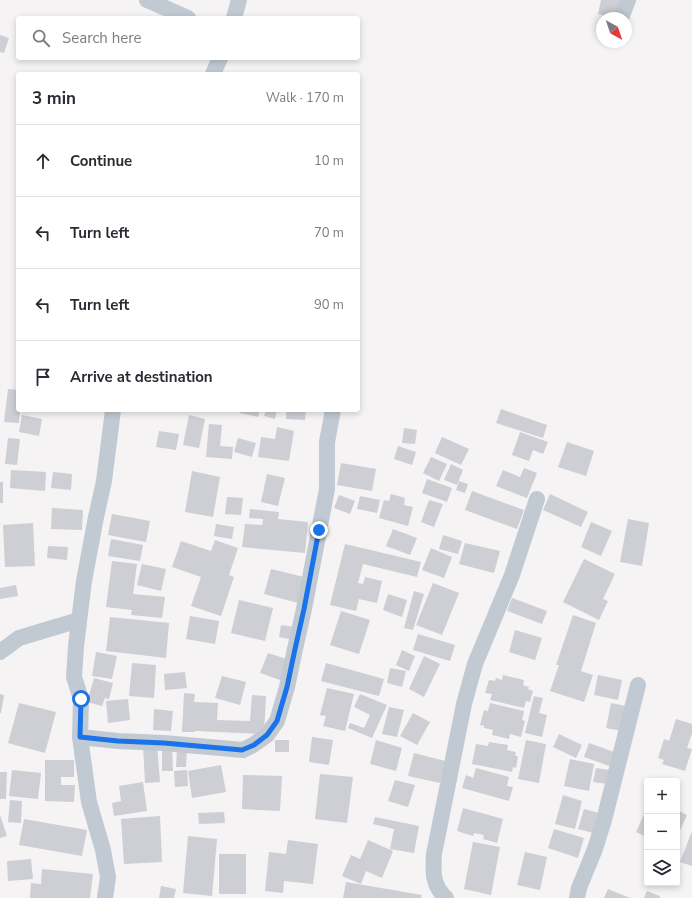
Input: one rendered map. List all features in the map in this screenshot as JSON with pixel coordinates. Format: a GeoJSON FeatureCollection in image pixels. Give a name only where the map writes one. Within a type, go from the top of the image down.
{"type":"FeatureCollection","features":[{"type":"Feature","properties":{"kind":"street"},"geometry":{"type":"LineString","coordinates":[[147,0],[183,16]]}},
{"type":"Feature","properties":{"kind":"street"},"geometry":{"type":"LineString","coordinates":[[235,16],[239,0]]}},
{"type":"Feature","properties":{"kind":"street"},"geometry":{"type":"LineString","coordinates":[[623,12],[628,0]]}},
{"type":"Feature","properties":{"kind":"street"},"geometry":{"type":"LineString","coordinates":[[214,72],[219,60]]}},
{"type":"Feature","properties":{"kind":"street"},"geometry":{"type":"LineString","coordinates":[[105,898],[108,877],[103,850],[89,802],[80,737],[81,699],[74,677],[76,646],[84,581],[104,481],[113,412]]}},
{"type":"Feature","properties":{"kind":"street"},"geometry":{"type":"LineString","coordinates":[[80,737],[242,750],[254,745],[267,735],[277,721],[287,687],[304,609],[327,489],[327,442],[333,412]]}},
{"type":"Feature","properties":{"kind":"street"},"geometry":{"type":"LineString","coordinates":[[446,898],[437,888],[433,873],[434,854],[464,704],[475,664],[512,575],[538,499]]}},
{"type":"Feature","properties":{"kind":"street"},"geometry":{"type":"LineString","coordinates":[[0,652],[19,638],[79,620]]}},
{"type":"Feature","properties":{"kind":"street"},"geometry":{"type":"LineString","coordinates":[[577,898],[579,888],[595,849],[604,820],[638,685]]}},
{"type":"Feature","properties":{"kind":"building"},"geometry":{"type":"Polygon","coordinates":[[[601,0],[620,0],[616,12],[598,12],[601,0]]]}},
{"type":"Feature","properties":{"kind":"building"},"geometry":{"type":"Polygon","coordinates":[[[0,35],[9,38],[4,53],[0,52],[0,35]]]}},
{"type":"Feature","properties":{"kind":"building"},"geometry":{"type":"Polygon","coordinates":[[[8,389],[16,390],[16,412],[20,412],[19,423],[4,422],[8,389]]]}},
{"type":"Feature","properties":{"kind":"building"},"geometry":{"type":"Polygon","coordinates":[[[501,409],[547,425],[543,438],[496,423],[501,409]]]}},
{"type":"Feature","properties":{"kind":"building"},"geometry":{"type":"Polygon","coordinates":[[[240,412],[259,412],[258,417],[240,412]]]}},
{"type":"Feature","properties":{"kind":"building"},"geometry":{"type":"Polygon","coordinates":[[[265,412],[277,412],[275,419],[264,416],[265,412]]]}},
{"type":"Feature","properties":{"kind":"building"},"geometry":{"type":"Polygon","coordinates":[[[286,412],[306,412],[305,420],[286,419],[286,412]]]}},
{"type":"Feature","properties":{"kind":"building"},"geometry":{"type":"Polygon","coordinates":[[[22,415],[42,419],[39,436],[19,432],[22,415]]]}},
{"type":"Feature","properties":{"kind":"building"},"geometry":{"type":"Polygon","coordinates":[[[189,415],[205,419],[199,448],[183,445],[189,415]]]}},
{"type":"Feature","properties":{"kind":"building"},"geometry":{"type":"Polygon","coordinates":[[[209,424],[222,425],[220,446],[233,447],[232,459],[206,457],[209,424]]]}},
{"type":"Feature","properties":{"kind":"building"},"geometry":{"type":"Polygon","coordinates":[[[277,427],[294,431],[289,461],[258,457],[261,437],[275,439],[277,427]]]}},
{"type":"Feature","properties":{"kind":"building"},"geometry":{"type":"Polygon","coordinates":[[[404,428],[417,430],[415,444],[402,443],[404,428]]]}},
{"type":"Feature","properties":{"kind":"building"},"geometry":{"type":"Polygon","coordinates":[[[159,431],[179,434],[176,450],[156,447],[159,431]]]}},
{"type":"Feature","properties":{"kind":"building"},"geometry":{"type":"Polygon","coordinates":[[[520,432],[548,442],[543,454],[533,450],[529,461],[512,455],[520,432]]]}},
{"type":"Feature","properties":{"kind":"building"},"geometry":{"type":"Polygon","coordinates":[[[442,437],[469,449],[461,465],[435,453],[442,437]]]}},
{"type":"Feature","properties":{"kind":"building"},"geometry":{"type":"Polygon","coordinates":[[[8,438],[20,439],[17,465],[5,464],[8,438]]]}},
{"type":"Feature","properties":{"kind":"building"},"geometry":{"type":"Polygon","coordinates":[[[238,438],[256,443],[252,457],[234,452],[238,438]]]}},
{"type":"Feature","properties":{"kind":"building"},"geometry":{"type":"Polygon","coordinates":[[[567,442],[594,451],[586,476],[558,467],[567,442]]]}},
{"type":"Feature","properties":{"kind":"building"},"geometry":{"type":"Polygon","coordinates":[[[398,446],[416,452],[412,465],[394,459],[398,446]]]}},
{"type":"Feature","properties":{"kind":"building"},"geometry":{"type":"Polygon","coordinates":[[[431,457],[447,464],[439,481],[423,473],[431,457]]]}},
{"type":"Feature","properties":{"kind":"building"},"geometry":{"type":"Polygon","coordinates":[[[341,463],[376,469],[372,491],[337,485],[341,463]]]}},
{"type":"Feature","properties":{"kind":"building"},"geometry":{"type":"Polygon","coordinates":[[[451,464],[463,470],[457,485],[444,480],[451,464]]]}},
{"type":"Feature","properties":{"kind":"building"},"geometry":{"type":"Polygon","coordinates":[[[524,468],[537,473],[527,498],[496,486],[503,470],[520,477],[524,468]]]}},
{"type":"Feature","properties":{"kind":"building"},"geometry":{"type":"Polygon","coordinates":[[[11,470],[46,472],[45,491],[10,488],[11,470]]]}},
{"type":"Feature","properties":{"kind":"building"},"geometry":{"type":"Polygon","coordinates":[[[192,471],[220,477],[213,517],[185,512],[192,471]]]}},
{"type":"Feature","properties":{"kind":"building"},"geometry":{"type":"Polygon","coordinates":[[[53,472],[72,474],[71,490],[51,488],[53,472]]]}},
{"type":"Feature","properties":{"kind":"building"},"geometry":{"type":"Polygon","coordinates":[[[267,474],[285,478],[278,506],[261,502],[267,474]]]}},
{"type":"Feature","properties":{"kind":"building"},"geometry":{"type":"Polygon","coordinates":[[[427,479],[452,488],[447,502],[422,493],[427,479]]]}},
{"type":"Feature","properties":{"kind":"building"},"geometry":{"type":"Polygon","coordinates":[[[459,481],[468,484],[465,493],[456,490],[459,481]]]}},
{"type":"Feature","properties":{"kind":"building"},"geometry":{"type":"Polygon","coordinates":[[[0,482],[3,482],[3,503],[0,503],[0,482]]]}},
{"type":"Feature","properties":{"kind":"building"},"geometry":{"type":"Polygon","coordinates":[[[472,491],[524,510],[517,529],[465,510],[472,491]]]}},
{"type":"Feature","properties":{"kind":"building"},"geometry":{"type":"Polygon","coordinates":[[[391,494],[405,498],[404,505],[413,507],[408,526],[379,518],[384,500],[389,501],[391,494]]]}},
{"type":"Feature","properties":{"kind":"building"},"geometry":{"type":"Polygon","coordinates":[[[550,494],[588,512],[581,527],[543,510],[550,494]]]}},
{"type":"Feature","properties":{"kind":"building"},"geometry":{"type":"Polygon","coordinates":[[[339,495],[355,501],[350,514],[334,508],[339,495]]]}},
{"type":"Feature","properties":{"kind":"building"},"geometry":{"type":"Polygon","coordinates":[[[360,496],[380,500],[377,513],[357,509],[360,496]]]}},
{"type":"Feature","properties":{"kind":"building"},"geometry":{"type":"Polygon","coordinates":[[[227,497],[243,498],[241,515],[225,514],[227,497]]]}},
{"type":"Feature","properties":{"kind":"building"},"geometry":{"type":"Polygon","coordinates":[[[429,500],[443,504],[434,527],[421,522],[429,500]]]}},
{"type":"Feature","properties":{"kind":"building"},"geometry":{"type":"Polygon","coordinates":[[[52,508],[83,510],[82,530],[51,529],[52,508]]]}},
{"type":"Feature","properties":{"kind":"building"},"geometry":{"type":"Polygon","coordinates":[[[250,509],[279,512],[278,519],[308,522],[305,553],[242,547],[245,524],[262,525],[263,519],[249,518],[250,509]]]}},
{"type":"Feature","properties":{"kind":"building"},"geometry":{"type":"Polygon","coordinates":[[[112,514],[150,521],[146,542],[108,535],[112,514]]]}},
{"type":"Feature","properties":{"kind":"building"},"geometry":{"type":"Polygon","coordinates":[[[628,519],[649,523],[642,566],[620,562],[628,519]]]}},
{"type":"Feature","properties":{"kind":"building"},"geometry":{"type":"Polygon","coordinates":[[[591,522],[612,531],[601,556],[581,547],[591,522]]]}},
{"type":"Feature","properties":{"kind":"building"},"geometry":{"type":"Polygon","coordinates":[[[33,523],[35,566],[5,567],[3,525],[33,523]]]}},
{"type":"Feature","properties":{"kind":"building"},"geometry":{"type":"Polygon","coordinates":[[[216,524],[234,527],[232,539],[214,536],[216,524]]]}},
{"type":"Feature","properties":{"kind":"building"},"geometry":{"type":"Polygon","coordinates":[[[393,529],[417,538],[410,555],[386,546],[393,529]]]}},
{"type":"Feature","properties":{"kind":"building"},"geometry":{"type":"Polygon","coordinates":[[[443,535],[462,541],[458,554],[439,549],[443,535]]]}},
{"type":"Feature","properties":{"kind":"building"},"geometry":{"type":"Polygon","coordinates":[[[111,539],[143,545],[140,561],[108,556],[111,539]]]}},
{"type":"Feature","properties":{"kind":"building"},"geometry":{"type":"Polygon","coordinates":[[[215,540],[238,548],[229,575],[234,577],[221,616],[191,606],[201,577],[172,567],[181,541],[211,551],[215,540]]]}},
{"type":"Feature","properties":{"kind":"building"},"geometry":{"type":"Polygon","coordinates":[[[465,543],[500,551],[494,573],[459,564],[465,543]]]}},
{"type":"Feature","properties":{"kind":"building"},"geometry":{"type":"Polygon","coordinates":[[[345,544],[421,562],[417,577],[363,564],[358,583],[363,584],[365,577],[382,581],[377,603],[359,599],[356,611],[330,605],[345,544]]]}},
{"type":"Feature","properties":{"kind":"building"},"geometry":{"type":"Polygon","coordinates":[[[48,546],[68,547],[67,560],[47,558],[48,546]]]}},
{"type":"Feature","properties":{"kind":"building"},"geometry":{"type":"Polygon","coordinates":[[[431,548],[452,557],[444,578],[422,570],[431,548]]]}},
{"type":"Feature","properties":{"kind":"building"},"geometry":{"type":"Polygon","coordinates":[[[584,559],[615,574],[603,599],[608,601],[599,620],[563,602],[584,559]]]}},
{"type":"Feature","properties":{"kind":"building"},"geometry":{"type":"Polygon","coordinates":[[[112,561],[137,564],[133,594],[165,597],[162,618],[131,615],[132,610],[106,607],[112,561]]]}},
{"type":"Feature","properties":{"kind":"building"},"geometry":{"type":"Polygon","coordinates":[[[142,564],[166,569],[161,591],[137,585],[142,564]]]}},
{"type":"Feature","properties":{"kind":"building"},"geometry":{"type":"Polygon","coordinates":[[[271,569],[308,578],[302,604],[264,594],[271,569]]]}},
{"type":"Feature","properties":{"kind":"building"},"geometry":{"type":"Polygon","coordinates":[[[433,583],[459,593],[442,635],[416,625],[433,583]]]}},
{"type":"Feature","properties":{"kind":"building"},"geometry":{"type":"Polygon","coordinates":[[[16,585],[18,596],[0,599],[0,588],[16,585]]]}},
{"type":"Feature","properties":{"kind":"building"},"geometry":{"type":"Polygon","coordinates":[[[414,591],[424,594],[413,630],[404,628],[414,591]]]}},
{"type":"Feature","properties":{"kind":"building"},"geometry":{"type":"Polygon","coordinates":[[[388,594],[407,600],[402,617],[383,610],[388,594]]]}},
{"type":"Feature","properties":{"kind":"building"},"geometry":{"type":"Polygon","coordinates":[[[512,598],[547,611],[542,624],[507,611],[512,598]]]}},
{"type":"Feature","properties":{"kind":"building"},"geometry":{"type":"Polygon","coordinates":[[[239,600],[273,608],[265,641],[231,633],[239,600]]]}},
{"type":"Feature","properties":{"kind":"building"},"geometry":{"type":"Polygon","coordinates":[[[341,611],[370,620],[359,654],[330,645],[341,611]]]}},
{"type":"Feature","properties":{"kind":"building"},"geometry":{"type":"Polygon","coordinates":[[[573,615],[596,623],[581,671],[593,675],[584,702],[550,691],[559,665],[556,665],[573,615]]]}},
{"type":"Feature","properties":{"kind":"building"},"geometry":{"type":"Polygon","coordinates":[[[190,616],[219,621],[215,644],[186,639],[190,616]]]}},
{"type":"Feature","properties":{"kind":"building"},"geometry":{"type":"Polygon","coordinates":[[[110,617],[169,623],[166,658],[106,651],[110,617]]]}},
{"type":"Feature","properties":{"kind":"building"},"geometry":{"type":"Polygon","coordinates":[[[281,625],[295,627],[293,640],[279,637],[281,625]]]}},
{"type":"Feature","properties":{"kind":"building"},"geometry":{"type":"Polygon","coordinates":[[[515,630],[542,638],[535,660],[509,652],[515,630]]]}},
{"type":"Feature","properties":{"kind":"building"},"geometry":{"type":"Polygon","coordinates":[[[418,634],[455,645],[450,661],[413,650],[418,634]]]}},
{"type":"Feature","properties":{"kind":"building"},"geometry":{"type":"Polygon","coordinates":[[[402,650],[415,656],[409,671],[396,665],[402,650]]]}},
{"type":"Feature","properties":{"kind":"building"},"geometry":{"type":"Polygon","coordinates":[[[96,652],[117,656],[112,679],[92,676],[96,652]]]}},
{"type":"Feature","properties":{"kind":"building"},"geometry":{"type":"Polygon","coordinates":[[[268,653],[290,660],[283,681],[260,673],[268,653]]]}},
{"type":"Feature","properties":{"kind":"building"},"geometry":{"type":"Polygon","coordinates":[[[424,656],[440,664],[424,697],[409,689],[424,656]]]}},
{"type":"Feature","properties":{"kind":"building"},"geometry":{"type":"Polygon","coordinates":[[[132,663],[156,665],[154,698],[129,696],[132,663]]]}},
{"type":"Feature","properties":{"kind":"building"},"geometry":{"type":"Polygon","coordinates":[[[326,663],[384,679],[379,696],[321,681],[326,663]]]}},
{"type":"Feature","properties":{"kind":"building"},"geometry":{"type":"Polygon","coordinates":[[[390,668],[406,671],[402,687],[387,683],[390,668]]]}},
{"type":"Feature","properties":{"kind":"building"},"geometry":{"type":"Polygon","coordinates":[[[185,672],[187,688],[165,690],[164,674],[185,672]]]}},
{"type":"Feature","properties":{"kind":"building"},"geometry":{"type":"Polygon","coordinates":[[[503,675],[524,680],[523,685],[529,687],[528,689],[533,691],[530,702],[526,701],[524,708],[490,700],[492,694],[485,693],[489,680],[495,681],[496,678],[502,680],[503,675]]]}},
{"type":"Feature","properties":{"kind":"building"},"geometry":{"type":"Polygon","coordinates":[[[598,675],[622,680],[618,700],[594,695],[598,675]]]}},
{"type":"Feature","properties":{"kind":"building"},"geometry":{"type":"Polygon","coordinates":[[[222,676],[246,682],[240,705],[215,698],[222,676]]]}},
{"type":"Feature","properties":{"kind":"building"},"geometry":{"type":"Polygon","coordinates":[[[94,678],[113,683],[109,699],[105,698],[102,706],[87,702],[94,678]]]}},
{"type":"Feature","properties":{"kind":"building"},"geometry":{"type":"Polygon","coordinates":[[[327,688],[354,694],[345,731],[323,726],[326,716],[320,715],[327,688]]]}},
{"type":"Feature","properties":{"kind":"building"},"geometry":{"type":"Polygon","coordinates":[[[184,693],[195,694],[194,702],[218,703],[217,720],[250,721],[252,695],[266,696],[264,734],[195,731],[182,732],[184,693]]]}},
{"type":"Feature","properties":{"kind":"building"},"geometry":{"type":"Polygon","coordinates":[[[0,694],[4,695],[1,713],[0,713],[0,694]]]}},
{"type":"Feature","properties":{"kind":"building"},"geometry":{"type":"Polygon","coordinates":[[[360,694],[387,705],[372,738],[348,728],[350,723],[364,728],[370,715],[354,707],[360,694]]]}},
{"type":"Feature","properties":{"kind":"building"},"geometry":{"type":"Polygon","coordinates":[[[534,696],[543,698],[539,713],[547,715],[542,737],[525,733],[534,696]]]}},
{"type":"Feature","properties":{"kind":"building"},"geometry":{"type":"Polygon","coordinates":[[[128,699],[130,720],[108,723],[106,701],[128,699]]]}},
{"type":"Feature","properties":{"kind":"building"},"geometry":{"type":"Polygon","coordinates":[[[19,703],[56,712],[45,753],[8,743],[19,703]]]}},
{"type":"Feature","properties":{"kind":"building"},"geometry":{"type":"Polygon","coordinates":[[[490,703],[524,711],[522,720],[525,721],[521,737],[510,734],[509,739],[492,735],[493,730],[484,728],[484,726],[480,725],[484,710],[488,711],[490,703]]]}},
{"type":"Feature","properties":{"kind":"building"},"geometry":{"type":"Polygon","coordinates":[[[611,703],[626,706],[621,731],[606,728],[611,703]]]}},
{"type":"Feature","properties":{"kind":"building"},"geometry":{"type":"Polygon","coordinates":[[[389,707],[404,710],[397,737],[382,734],[389,707]]]}},
{"type":"Feature","properties":{"kind":"building"},"geometry":{"type":"Polygon","coordinates":[[[154,709],[173,711],[171,731],[153,730],[154,709]]]}},
{"type":"Feature","properties":{"kind":"building"},"geometry":{"type":"Polygon","coordinates":[[[413,713],[430,722],[417,745],[400,736],[413,713]]]}},
{"type":"Feature","properties":{"kind":"building"},"geometry":{"type":"Polygon","coordinates":[[[676,719],[692,724],[692,733],[687,748],[692,749],[685,771],[662,764],[664,760],[658,758],[664,739],[669,741],[676,719]]]}},
{"type":"Feature","properties":{"kind":"building"},"geometry":{"type":"Polygon","coordinates":[[[559,734],[582,745],[576,758],[553,747],[559,734]]]}},
{"type":"Feature","properties":{"kind":"building"},"geometry":{"type":"Polygon","coordinates":[[[312,737],[333,740],[329,765],[309,762],[312,737]]]}},
{"type":"Feature","properties":{"kind":"building"},"geometry":{"type":"Polygon","coordinates":[[[275,740],[289,740],[289,752],[275,752],[275,740]]]}},
{"type":"Feature","properties":{"kind":"building"},"geometry":{"type":"Polygon","coordinates":[[[376,740],[402,748],[396,771],[370,764],[376,740]]]}},
{"type":"Feature","properties":{"kind":"building"},"geometry":{"type":"Polygon","coordinates":[[[526,740],[546,744],[539,783],[518,779],[526,740]]]}},
{"type":"Feature","properties":{"kind":"building"},"geometry":{"type":"Polygon","coordinates":[[[489,742],[508,745],[507,750],[516,752],[515,756],[518,756],[516,768],[513,767],[512,772],[472,764],[476,744],[488,746],[489,742]]]}},
{"type":"Feature","properties":{"kind":"building"},"geometry":{"type":"Polygon","coordinates":[[[589,743],[617,753],[612,767],[584,757],[589,743]]]}},
{"type":"Feature","properties":{"kind":"building"},"geometry":{"type":"Polygon","coordinates":[[[157,744],[160,782],[145,783],[143,745],[157,744]]]}},
{"type":"Feature","properties":{"kind":"building"},"geometry":{"type":"Polygon","coordinates":[[[162,747],[172,747],[173,771],[162,771],[162,747]]]}},
{"type":"Feature","properties":{"kind":"building"},"geometry":{"type":"Polygon","coordinates":[[[177,748],[187,749],[186,767],[176,767],[177,748]]]}},
{"type":"Feature","properties":{"kind":"building"},"geometry":{"type":"Polygon","coordinates":[[[414,753],[445,761],[440,783],[408,776],[414,753]]]}},
{"type":"Feature","properties":{"kind":"building"},"geometry":{"type":"Polygon","coordinates":[[[570,759],[594,764],[589,791],[564,786],[570,759]]]}},
{"type":"Feature","properties":{"kind":"building"},"geometry":{"type":"Polygon","coordinates":[[[45,760],[74,760],[74,777],[61,777],[61,785],[75,785],[74,802],[45,801],[45,760]]]}},
{"type":"Feature","properties":{"kind":"building"},"geometry":{"type":"Polygon","coordinates":[[[221,765],[226,792],[192,798],[188,771],[221,765]]]}},
{"type":"Feature","properties":{"kind":"building"},"geometry":{"type":"Polygon","coordinates":[[[476,768],[509,777],[507,786],[513,787],[509,801],[462,788],[466,775],[473,778],[476,768]]]}},
{"type":"Feature","properties":{"kind":"building"},"geometry":{"type":"Polygon","coordinates":[[[596,768],[610,770],[607,784],[593,782],[596,768]]]}},
{"type":"Feature","properties":{"kind":"building"},"geometry":{"type":"Polygon","coordinates":[[[12,770],[41,773],[38,799],[9,796],[12,770]]]}},
{"type":"Feature","properties":{"kind":"building"},"geometry":{"type":"Polygon","coordinates":[[[187,770],[188,786],[175,787],[174,771],[187,770]]]}},
{"type":"Feature","properties":{"kind":"building"},"geometry":{"type":"Polygon","coordinates":[[[0,772],[7,772],[6,799],[0,799],[0,772]]]}},
{"type":"Feature","properties":{"kind":"building"},"geometry":{"type":"Polygon","coordinates":[[[320,774],[353,777],[347,823],[315,819],[320,774]]]}},
{"type":"Feature","properties":{"kind":"building"},"geometry":{"type":"Polygon","coordinates":[[[243,775],[282,776],[280,811],[242,809],[243,775]]]}},
{"type":"Feature","properties":{"kind":"building"},"geometry":{"type":"Polygon","coordinates":[[[395,780],[415,785],[408,807],[388,801],[395,780]]]}},
{"type":"Feature","properties":{"kind":"building"},"geometry":{"type":"Polygon","coordinates":[[[143,782],[147,811],[114,816],[112,803],[121,801],[119,786],[143,782]]]}},
{"type":"Feature","properties":{"kind":"building"},"geometry":{"type":"Polygon","coordinates":[[[563,795],[582,801],[575,829],[555,824],[563,795]]]}},
{"type":"Feature","properties":{"kind":"building"},"geometry":{"type":"Polygon","coordinates":[[[10,800],[22,801],[21,823],[8,822],[10,800]]]}},
{"type":"Feature","properties":{"kind":"building"},"geometry":{"type":"Polygon","coordinates":[[[463,808],[503,819],[497,843],[483,839],[484,835],[474,833],[473,836],[457,831],[463,808]]]}},
{"type":"Feature","properties":{"kind":"building"},"geometry":{"type":"Polygon","coordinates":[[[584,809],[599,813],[593,833],[578,829],[584,809]]]}},
{"type":"Feature","properties":{"kind":"building"},"geometry":{"type":"Polygon","coordinates":[[[224,812],[225,823],[199,824],[198,813],[224,812]]]}},
{"type":"Feature","properties":{"kind":"building"},"geometry":{"type":"Polygon","coordinates":[[[680,812],[687,815],[680,830],[680,812]]]}},
{"type":"Feature","properties":{"kind":"building"},"geometry":{"type":"Polygon","coordinates":[[[0,815],[7,836],[0,838],[0,815]]]}},
{"type":"Feature","properties":{"kind":"building"},"geometry":{"type":"Polygon","coordinates":[[[644,815],[644,836],[636,832],[644,815]]]}},
{"type":"Feature","properties":{"kind":"building"},"geometry":{"type":"Polygon","coordinates":[[[160,816],[162,862],[124,864],[121,819],[160,816]]]}},
{"type":"Feature","properties":{"kind":"building"},"geometry":{"type":"Polygon","coordinates":[[[375,817],[419,826],[414,853],[390,849],[394,829],[373,824],[375,817]]]}},
{"type":"Feature","properties":{"kind":"building"},"geometry":{"type":"Polygon","coordinates":[[[24,819],[87,830],[82,856],[19,845],[24,819]]]}},
{"type":"Feature","properties":{"kind":"building"},"geometry":{"type":"Polygon","coordinates":[[[554,829],[584,838],[578,858],[548,848],[554,829]]]}},
{"type":"Feature","properties":{"kind":"building"},"geometry":{"type":"Polygon","coordinates":[[[692,831],[692,866],[680,862],[692,831]]]}},
{"type":"Feature","properties":{"kind":"building"},"geometry":{"type":"Polygon","coordinates":[[[188,836],[217,839],[212,896],[183,893],[188,836]]]}},
{"type":"Feature","properties":{"kind":"building"},"geometry":{"type":"Polygon","coordinates":[[[288,840],[318,844],[313,884],[284,881],[283,893],[265,891],[269,852],[286,854],[288,840]]]}},
{"type":"Feature","properties":{"kind":"building"},"geometry":{"type":"Polygon","coordinates":[[[368,840],[393,851],[382,878],[366,871],[361,884],[342,876],[351,855],[360,859],[368,840]]]}},
{"type":"Feature","properties":{"kind":"building"},"geometry":{"type":"Polygon","coordinates":[[[473,842],[500,847],[491,895],[464,889],[473,842]]]}},
{"type":"Feature","properties":{"kind":"building"},"geometry":{"type":"Polygon","coordinates":[[[525,852],[547,857],[540,890],[517,885],[525,852]]]}},
{"type":"Feature","properties":{"kind":"building"},"geometry":{"type":"Polygon","coordinates":[[[219,854],[246,854],[246,894],[219,894],[219,854]]]}},
{"type":"Feature","properties":{"kind":"building"},"geometry":{"type":"Polygon","coordinates":[[[31,859],[33,879],[8,881],[7,861],[31,859]]]}},
{"type":"Feature","properties":{"kind":"building"},"geometry":{"type":"Polygon","coordinates":[[[42,869],[93,874],[90,898],[30,898],[31,883],[41,884],[42,869]]]}},
{"type":"Feature","properties":{"kind":"building"},"geometry":{"type":"Polygon","coordinates":[[[346,882],[422,895],[421,898],[343,898],[346,882]]]}},
{"type":"Feature","properties":{"kind":"building"},"geometry":{"type":"Polygon","coordinates":[[[161,886],[176,889],[174,898],[159,898],[161,886]]]}},
{"type":"Feature","properties":{"kind":"building"},"geometry":{"type":"Polygon","coordinates":[[[608,889],[630,898],[604,898],[608,889]]]}},
{"type":"Feature","properties":{"kind":"building"},"geometry":{"type":"Polygon","coordinates":[[[647,891],[660,896],[660,898],[644,898],[647,891]]]}},
{"type":"Feature","properties":{"kind":"route"},"geometry":{"type":"LineString","coordinates":[[81,699],[80,737],[242,750],[254,745],[267,735],[277,721],[287,687],[319,530]]}}]}
